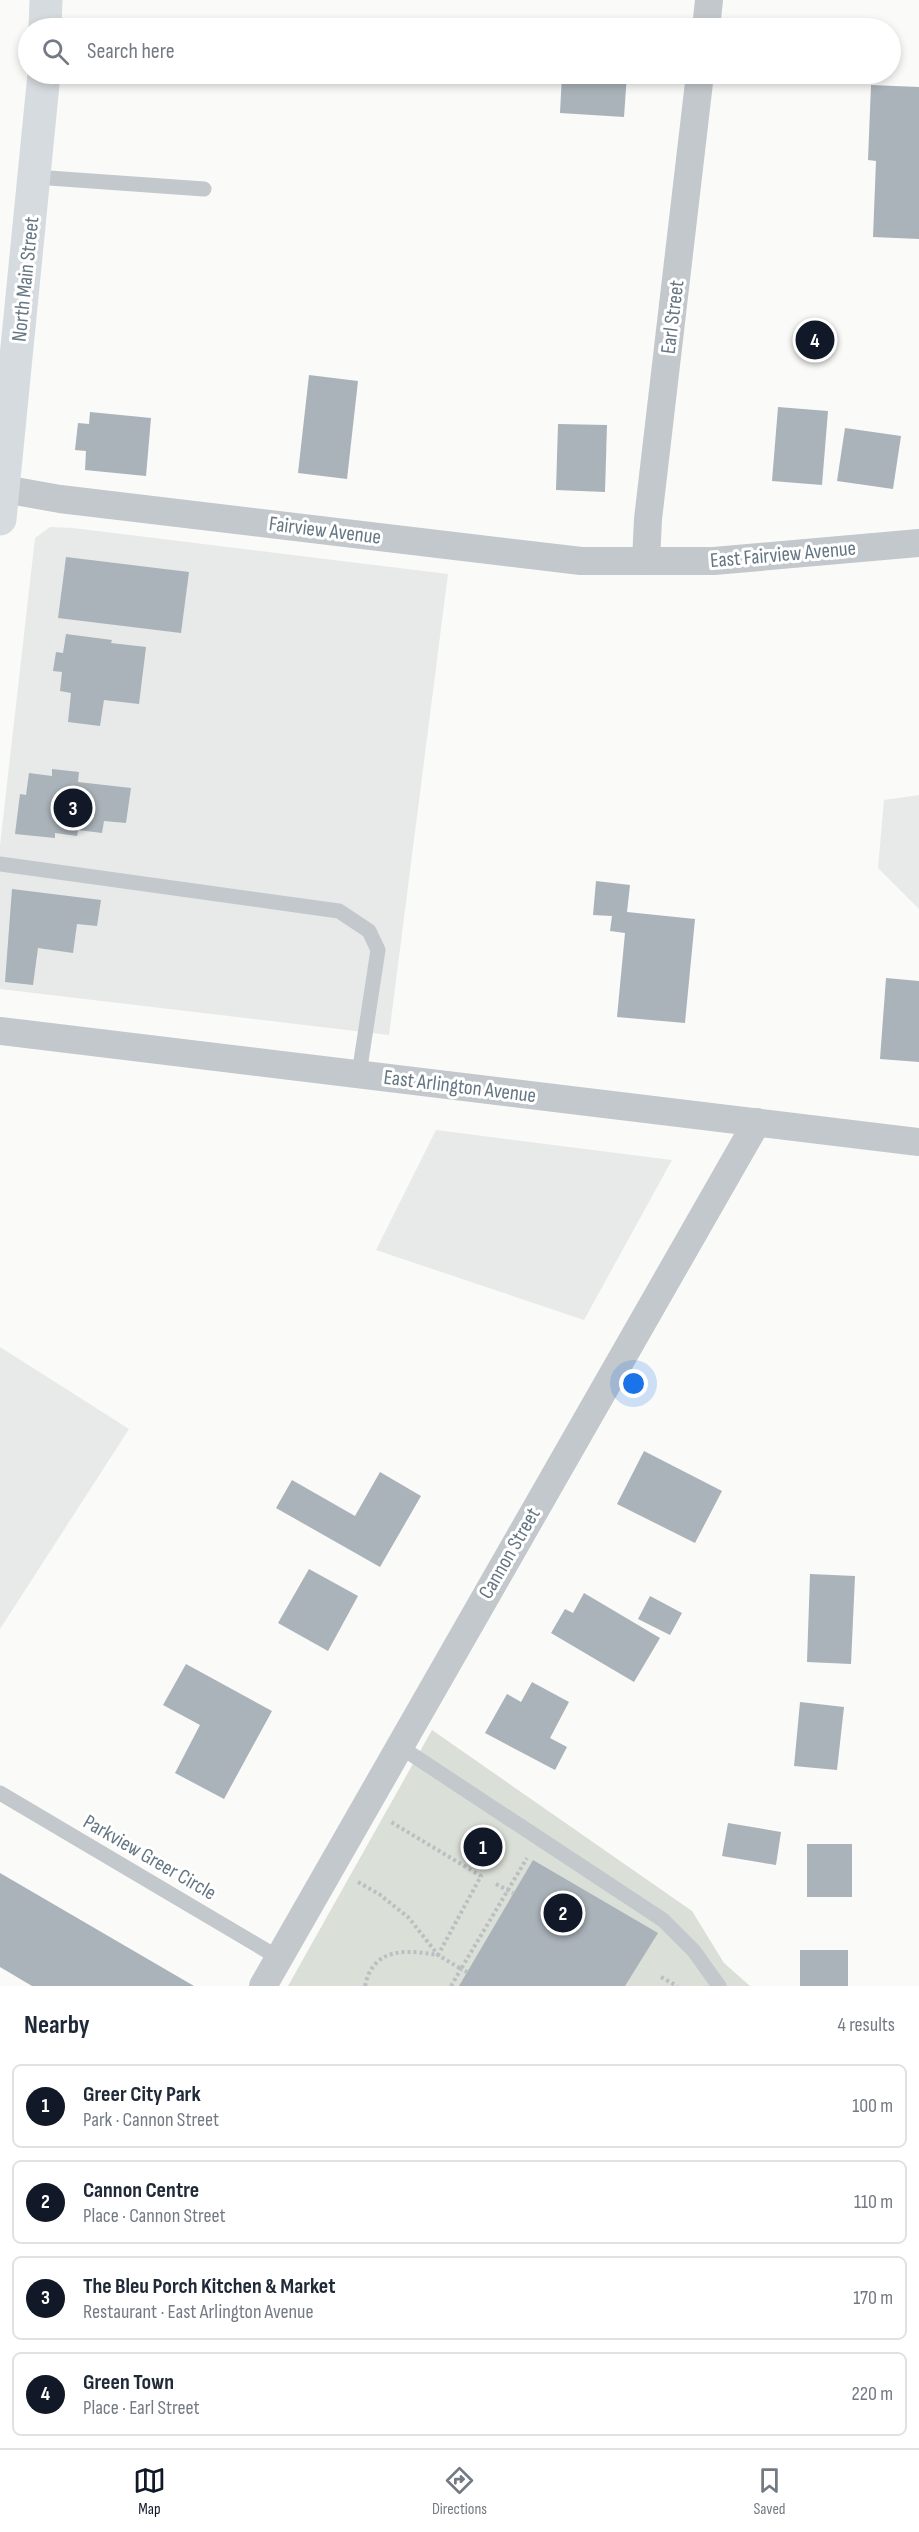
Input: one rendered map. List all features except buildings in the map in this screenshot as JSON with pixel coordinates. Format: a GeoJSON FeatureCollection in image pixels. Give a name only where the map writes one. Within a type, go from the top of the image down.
{"type":"FeatureCollection","features":[{"type":"Feature","properties":{"kind":"main road"},"geometry":{"type":"LineString","coordinates":[[45,18],[46,0]]}},
{"type":"Feature","properties":{"kind":"main road","name":"North Main Street"},"geometry":{"type":"LineString","coordinates":[[2,504],[43,84]]}},
{"type":"Feature","properties":{"kind":"street"},"geometry":{"type":"LineString","coordinates":[[707,18],[709,0]]}},
{"type":"Feature","properties":{"kind":"street","name":"Earl Street"},"geometry":{"type":"LineString","coordinates":[[646,561],[648,519],[699,84]]}},
{"type":"Feature","properties":{"kind":"street","name":"Fairview Avenue"},"geometry":{"type":"LineString","coordinates":[[2,504],[60,499],[581,561],[646,561]]}},
{"type":"Feature","properties":{"kind":"street","name":"East Fairview Avenue"},"geometry":{"type":"LineString","coordinates":[[646,561],[714,561],[919,543]]}},
{"type":"Feature","properties":{"kind":"street","name":"East Arlington Avenue"},"geometry":{"type":"LineString","coordinates":[[0,1031],[919,1142]]}},
{"type":"Feature","properties":{"kind":"street","name":"Cannon Street"},"geometry":{"type":"LineString","coordinates":[[263,1986],[757,1122]]}},
{"type":"Feature","properties":{"kind":"lane"},"geometry":{"type":"LineString","coordinates":[[35,177],[204,189]]}},
{"type":"Feature","properties":{"kind":"lane"},"geometry":{"type":"LineString","coordinates":[[0,864],[339,911],[369,932],[378,951],[359,1074]]}},
{"type":"Feature","properties":{"kind":"lane"},"geometry":{"type":"LineString","coordinates":[[399,1746],[663,1920],[694,1951],[719,1986]]}},
{"type":"Feature","properties":{"kind":"lane","name":"Parkview Greer Circle"},"geometry":{"type":"LineString","coordinates":[[0,1793],[279,1958]]}},
{"type":"Feature","properties":{"kind":"path"},"geometry":{"type":"LineString","coordinates":[[390,1821],[481,1876],[438,1955]]}},
{"type":"Feature","properties":{"kind":"path"},"geometry":{"type":"LineString","coordinates":[[451,1986],[539,1838]]}},
{"type":"Feature","properties":{"kind":"path"},"geometry":{"type":"LineString","coordinates":[[331,1867],[379,1894],[409,1918],[438,1955],[467,1972]]}},
{"type":"Feature","properties":{"kind":"path"},"geometry":{"type":"LineString","coordinates":[[496,1884],[513,1893]]}},
{"type":"Feature","properties":{"kind":"path"},"geometry":{"type":"LineString","coordinates":[[365,1986],[373,1968],[394,1952],[404,1950],[438,1955]]}},
{"type":"Feature","properties":{"kind":"path"},"geometry":{"type":"LineString","coordinates":[[661,1977],[677,1986]]}},
{"type":"Feature","properties":{"kind":"shaded area"},"geometry":{"type":"Polygon","coordinates":[[[50,527],[448,574],[389,1035],[0,989],[0,845],[35,538],[50,527]]]}},
{"type":"Feature","properties":{"kind":"shaded area"},"geometry":{"type":"Polygon","coordinates":[[[919,795],[919,909],[878,868],[884,800],[919,795]]]}},
{"type":"Feature","properties":{"kind":"shaded area"},"geometry":{"type":"Polygon","coordinates":[[[436,1130],[672,1160],[584,1320],[376,1250],[436,1130]]]}},
{"type":"Feature","properties":{"kind":"shaded area"},"geometry":{"type":"Polygon","coordinates":[[[0,1347],[129,1429],[0,1629],[0,1347]]]}},
{"type":"Feature","properties":{"kind":"shaded area"},"geometry":{"type":"Polygon","coordinates":[[[432,1730],[692,1911],[724,1963],[750,1986],[288,1986],[432,1730]]]}},
{"type":"Feature","properties":{"kind":"place","name":"Green Town"},"geometry":{"type":"Point","coordinates":[815,340]}},
{"type":"Feature","properties":{"kind":"place","name":"The Bleu Porch Kitchen & Market"},"geometry":{"type":"Point","coordinates":[73,808]}},
{"type":"Feature","properties":{"kind":"place","name":"Greer City Park"},"geometry":{"type":"Point","coordinates":[483,1847]}},
{"type":"Feature","properties":{"kind":"place","name":"Cannon Centre"},"geometry":{"type":"Point","coordinates":[563,1913]}}]}
